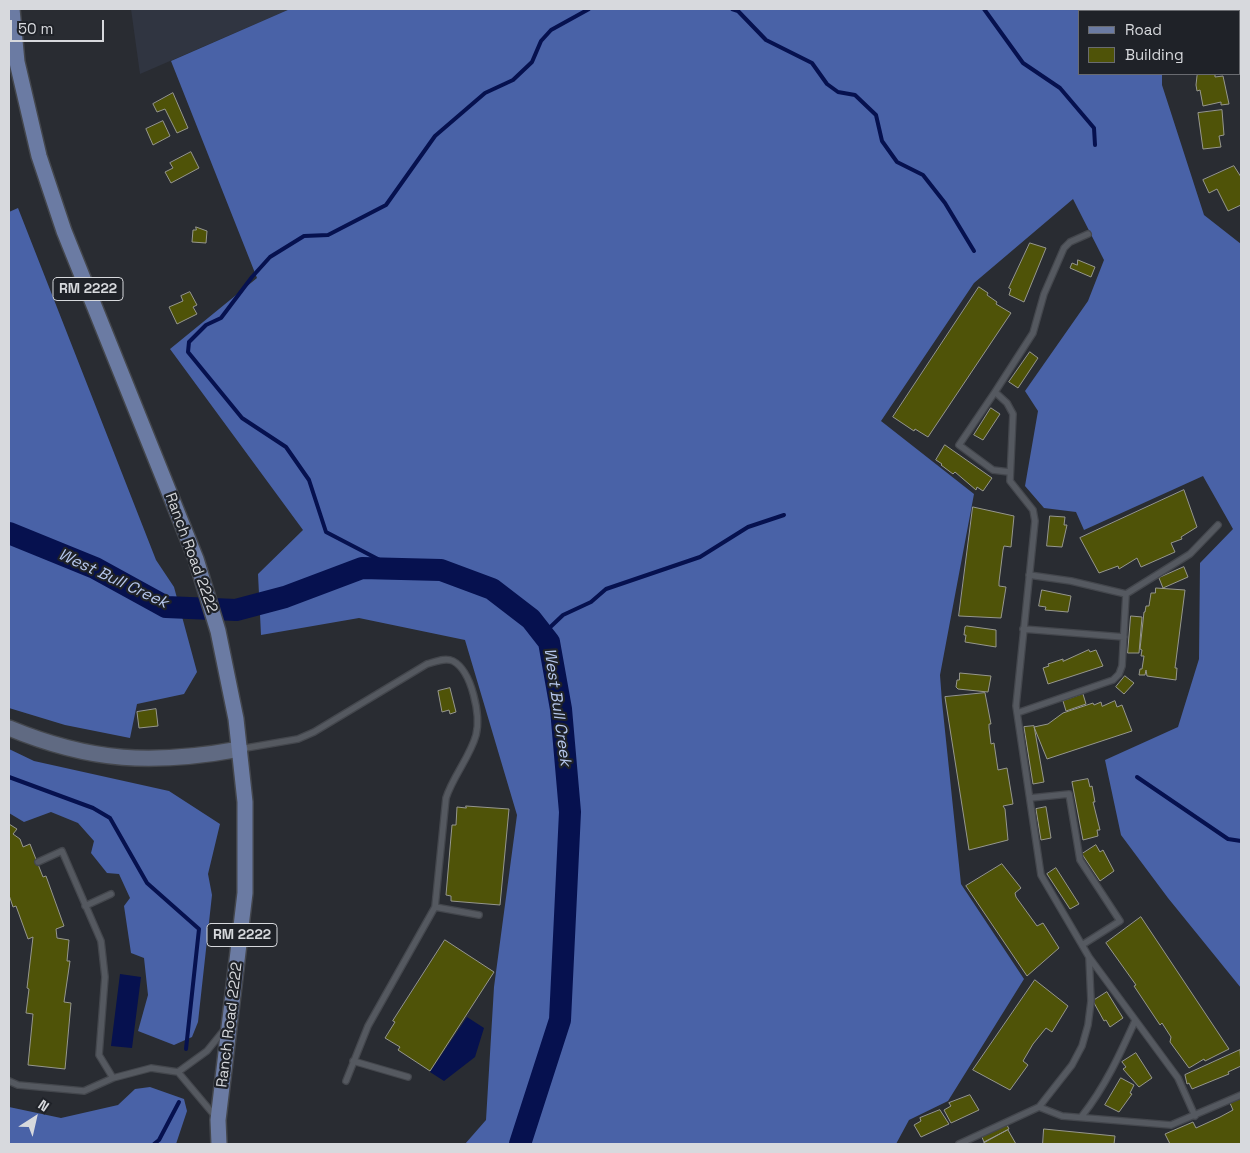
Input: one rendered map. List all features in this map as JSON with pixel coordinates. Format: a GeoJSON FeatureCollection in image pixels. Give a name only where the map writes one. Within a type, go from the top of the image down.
{"type":"FeatureCollection","features":[{"type":"Feature","properties":{"kind":"main road","name":"Ranch Road 2222"},"geometry":{"type":"LineString","coordinates":[[12,9],[17,62],[39,156],[64,231],[196,559],[218,631],[228,677],[240,749],[247,860],[242,932],[232,1013],[218,1120],[211,1144]]}},
{"type":"Feature","properties":{"kind":"main road","name":"Ranch Road 2222"},"geometry":{"type":"LineString","coordinates":[[218,1120],[219,1144]]}},
{"type":"Feature","properties":{"kind":"street"},"geometry":{"type":"LineString","coordinates":[[9,728],[63,748],[112,758],[158,759],[199,757],[240,749]]}},
{"type":"Feature","properties":{"kind":"lane"},"geometry":{"type":"LineString","coordinates":[[1009,472],[994,470],[959,445],[1033,333],[1044,294],[1064,248],[1070,242],[1088,234]]}},
{"type":"Feature","properties":{"kind":"lane"},"geometry":{"type":"LineString","coordinates":[[995,392],[1007,403],[1013,414],[1009,472],[1012,486],[1035,515],[1016,695],[1017,713],[1042,875],[1089,957],[1178,1078],[1196,1116]]}},
{"type":"Feature","properties":{"kind":"lane"},"geometry":{"type":"LineString","coordinates":[[1029,575],[1071,581],[1126,594],[1190,554],[1218,525]]}},
{"type":"Feature","properties":{"kind":"lane"},"geometry":{"type":"LineString","coordinates":[[1017,713],[1116,678],[1122,666],[1126,594]]}},
{"type":"Feature","properties":{"kind":"lane"},"geometry":{"type":"LineString","coordinates":[[1022,629],[1124,637]]}},
{"type":"Feature","properties":{"kind":"lane"},"geometry":{"type":"LineString","coordinates":[[240,749],[298,739],[314,732],[427,664],[441,660],[452,660],[460,666],[470,684],[478,719],[471,747],[451,783],[446,798],[435,907],[368,1026],[346,1081]]}},
{"type":"Feature","properties":{"kind":"lane"},"geometry":{"type":"LineString","coordinates":[[1030,798],[1069,794],[1080,860],[1120,921],[1082,945]]}},
{"type":"Feature","properties":{"kind":"lane"},"geometry":{"type":"LineString","coordinates":[[38,862],[62,852],[100,942],[105,977],[99,1055],[113,1078]]}},
{"type":"Feature","properties":{"kind":"lane"},"geometry":{"type":"LineString","coordinates":[[85,906],[111,894]]}},
{"type":"Feature","properties":{"kind":"lane"},"geometry":{"type":"LineString","coordinates":[[435,907],[479,915]]}},
{"type":"Feature","properties":{"kind":"lane"},"geometry":{"type":"LineString","coordinates":[[959,1144],[1038,1107],[1066,1074],[1085,1036],[1091,1001],[1089,957]]}},
{"type":"Feature","properties":{"kind":"lane"},"geometry":{"type":"LineString","coordinates":[[178,1072],[207,1050],[220,1037],[232,1013]]}},
{"type":"Feature","properties":{"kind":"lane"},"geometry":{"type":"LineString","coordinates":[[1082,1116],[1093,1102],[1115,1065],[1135,1021]]}},
{"type":"Feature","properties":{"kind":"lane"},"geometry":{"type":"LineString","coordinates":[[353,1061],[408,1076]]}},
{"type":"Feature","properties":{"kind":"lane"},"geometry":{"type":"LineString","coordinates":[[9,1081],[18,1085],[84,1091],[113,1078],[151,1068],[178,1072],[218,1120]]}},
{"type":"Feature","properties":{"kind":"lane"},"geometry":{"type":"LineString","coordinates":[[1038,1107],[1062,1116],[1082,1116],[1171,1125],[1196,1116],[1241,1094]]}},
{"type":"Feature","properties":{"kind":"shaded area"},"geometry":{"type":"Polygon","coordinates":[[[131,9],[290,9],[140,74],[131,9]]]}},
{"type":"Feature","properties":{"kind":"shaded area"},"geometry":{"type":"Polygon","coordinates":[[[290,9],[1169,9],[1078,10],[1078,75],[1162,75],[1162,85],[1204,215],[1241,244],[1241,988],[1168,898],[1121,835],[1105,760],[1178,727],[1199,659],[1200,563],[1233,529],[1203,476],[1084,530],[1076,512],[1044,508],[1025,486],[1038,411],[1025,391],[1088,301],[1104,260],[1073,199],[974,283],[881,421],[974,494],[940,675],[942,702],[961,884],[1024,979],[948,1101],[909,1120],[896,1144],[465,1144],[486,1120],[494,987],[517,815],[465,640],[359,618],[261,635],[258,574],[303,530],[170,349],[257,278],[171,61],[290,9]]]}},
{"type":"Feature","properties":{"kind":"shaded area"},"geometry":{"type":"Polygon","coordinates":[[[18,208],[156,560],[174,587],[197,672],[184,694],[137,704],[130,738],[65,725],[9,708],[9,212],[18,208]]]}},
{"type":"Feature","properties":{"kind":"shaded area"},"geometry":{"type":"Polygon","coordinates":[[[9,749],[34,761],[169,791],[220,824],[208,874],[212,895],[198,1022],[192,1037],[174,1045],[138,1031],[148,995],[144,958],[131,953],[124,906],[130,898],[119,874],[107,873],[91,853],[94,841],[78,823],[51,812],[24,822],[9,813],[9,749]]]}},
{"type":"Feature","properties":{"kind":"shaded area"},"geometry":{"type":"Polygon","coordinates":[[[120,974],[141,977],[132,1048],[111,1046],[120,974]]]}},
{"type":"Feature","properties":{"kind":"shaded area"},"geometry":{"type":"Polygon","coordinates":[[[467,1017],[484,1028],[475,1057],[444,1081],[430,1072],[467,1017]]]}},
{"type":"Feature","properties":{"kind":"shaded area"},"geometry":{"type":"Polygon","coordinates":[[[150,1087],[184,1099],[187,1111],[176,1144],[9,1144],[9,1107],[61,1118],[118,1105],[135,1089],[150,1087]]]}},
{"type":"Feature","properties":{"kind":"building"},"geometry":{"type":"Polygon","coordinates":[[[1197,9],[1228,9],[1228,10],[1197,9]]]}},
{"type":"Feature","properties":{"kind":"building"},"geometry":{"type":"Polygon","coordinates":[[[1197,76],[1223,76],[1229,104],[1221,105],[1221,102],[1203,106],[1200,90],[1197,91],[1197,76]]]}},
{"type":"Feature","properties":{"kind":"building"},"geometry":{"type":"Polygon","coordinates":[[[173,93],[188,128],[177,133],[165,109],[157,112],[153,104],[173,93]]]}},
{"type":"Feature","properties":{"kind":"building"},"geometry":{"type":"Polygon","coordinates":[[[1222,110],[1224,135],[1219,136],[1221,147],[1203,149],[1198,113],[1222,110]]]}},
{"type":"Feature","properties":{"kind":"building"},"geometry":{"type":"Polygon","coordinates":[[[163,121],[170,136],[153,145],[146,129],[163,121]]]}},
{"type":"Feature","properties":{"kind":"building"},"geometry":{"type":"Polygon","coordinates":[[[191,152],[199,168],[171,183],[165,172],[173,168],[170,163],[191,152]]]}},
{"type":"Feature","properties":{"kind":"building"},"geometry":{"type":"Polygon","coordinates":[[[1234,166],[1241,177],[1241,205],[1228,211],[1217,189],[1209,193],[1203,180],[1234,166]]]}},
{"type":"Feature","properties":{"kind":"building"},"geometry":{"type":"Polygon","coordinates":[[[196,227],[207,231],[206,243],[192,242],[193,230],[196,230],[196,227]]]}},
{"type":"Feature","properties":{"kind":"building"},"geometry":{"type":"Polygon","coordinates":[[[1030,243],[1046,248],[1024,302],[1009,295],[1011,289],[1009,288],[1030,243]]]}},
{"type":"Feature","properties":{"kind":"building"},"geometry":{"type":"Polygon","coordinates":[[[1078,260],[1095,267],[1091,277],[1070,268],[1072,263],[1077,265],[1078,260]]]}},
{"type":"Feature","properties":{"kind":"building"},"geometry":{"type":"Polygon","coordinates":[[[979,287],[997,302],[996,304],[1011,313],[928,437],[915,429],[914,431],[893,417],[979,287]]]}},
{"type":"Feature","properties":{"kind":"building"},"geometry":{"type":"Polygon","coordinates":[[[190,292],[197,305],[193,307],[197,314],[177,324],[169,307],[183,301],[181,296],[190,292]]]}},
{"type":"Feature","properties":{"kind":"building"},"geometry":{"type":"Polygon","coordinates":[[[1030,352],[1038,358],[1018,388],[1009,382],[1030,352]]]}},
{"type":"Feature","properties":{"kind":"building"},"geometry":{"type":"Polygon","coordinates":[[[991,408],[1000,414],[983,440],[974,435],[991,408]]]}},
{"type":"Feature","properties":{"kind":"building"},"geometry":{"type":"Polygon","coordinates":[[[945,445],[992,478],[983,491],[977,487],[976,490],[955,472],[953,474],[936,460],[945,445]]]}},
{"type":"Feature","properties":{"kind":"building"},"geometry":{"type":"Polygon","coordinates":[[[1184,490],[1197,527],[1181,537],[1182,539],[1171,543],[1175,552],[1141,567],[1137,558],[1119,569],[1118,566],[1099,573],[1080,538],[1184,490]]]}},
{"type":"Feature","properties":{"kind":"building"},"geometry":{"type":"Polygon","coordinates":[[[973,507],[1014,516],[1011,547],[1004,546],[1003,550],[999,586],[1006,587],[1001,618],[959,616],[973,507]]]}},
{"type":"Feature","properties":{"kind":"building"},"geometry":{"type":"Polygon","coordinates":[[[1050,516],[1065,517],[1064,525],[1067,525],[1062,547],[1047,546],[1050,516]]]}},
{"type":"Feature","properties":{"kind":"building"},"geometry":{"type":"Polygon","coordinates":[[[1184,567],[1188,577],[1163,588],[1159,578],[1184,567]]]}},
{"type":"Feature","properties":{"kind":"building"},"geometry":{"type":"Polygon","coordinates":[[[1156,588],[1185,590],[1175,668],[1177,668],[1176,680],[1147,676],[1146,670],[1145,675],[1139,675],[1144,656],[1141,656],[1142,650],[1140,649],[1144,612],[1146,606],[1149,606],[1151,593],[1155,593],[1156,588]]]}},
{"type":"Feature","properties":{"kind":"building"},"geometry":{"type":"Polygon","coordinates":[[[1042,590],[1071,596],[1068,612],[1045,610],[1046,607],[1039,606],[1042,590]]]}},
{"type":"Feature","properties":{"kind":"building"},"geometry":{"type":"Polygon","coordinates":[[[1131,616],[1142,617],[1139,653],[1128,653],[1131,616]]]}},
{"type":"Feature","properties":{"kind":"building"},"geometry":{"type":"Polygon","coordinates":[[[965,627],[996,630],[996,647],[965,642],[965,627]]]}},
{"type":"Feature","properties":{"kind":"building"},"geometry":{"type":"Polygon","coordinates":[[[1089,650],[1090,652],[1096,650],[1103,666],[1048,684],[1043,668],[1049,666],[1048,664],[1063,659],[1063,661],[1089,650]]]}},
{"type":"Feature","properties":{"kind":"building"},"geometry":{"type":"Polygon","coordinates":[[[960,673],[991,676],[988,692],[958,689],[956,687],[960,673]]]}},
{"type":"Feature","properties":{"kind":"building"},"geometry":{"type":"Polygon","coordinates":[[[1125,676],[1134,683],[1124,694],[1116,687],[1125,676]]]}},
{"type":"Feature","properties":{"kind":"building"},"geometry":{"type":"Polygon","coordinates":[[[450,688],[456,712],[450,714],[449,710],[442,712],[438,691],[450,688]]]}},
{"type":"Feature","properties":{"kind":"building"},"geometry":{"type":"Polygon","coordinates":[[[985,693],[991,724],[989,724],[989,728],[991,744],[994,743],[998,770],[1007,768],[1013,804],[1003,806],[1005,809],[1008,840],[969,850],[945,697],[985,693]]]}},
{"type":"Feature","properties":{"kind":"building"},"geometry":{"type":"Polygon","coordinates":[[[1083,694],[1086,704],[1066,711],[1063,701],[1083,694]]]}},
{"type":"Feature","properties":{"kind":"building"},"geometry":{"type":"Polygon","coordinates":[[[1115,701],[1117,707],[1122,705],[1132,731],[1047,759],[1034,727],[1048,724],[1063,713],[1093,703],[1094,705],[1101,702],[1102,706],[1115,701]]]}},
{"type":"Feature","properties":{"kind":"building"},"geometry":{"type":"Polygon","coordinates":[[[156,709],[158,726],[139,728],[137,712],[156,709]]]}},
{"type":"Feature","properties":{"kind":"building"},"geometry":{"type":"Polygon","coordinates":[[[1034,726],[1044,782],[1033,784],[1024,727],[1034,726]]]}},
{"type":"Feature","properties":{"kind":"building"},"geometry":{"type":"Polygon","coordinates":[[[1088,779],[1090,787],[1092,786],[1095,802],[1093,802],[1100,830],[1097,830],[1098,836],[1083,840],[1072,782],[1088,779]]]}},
{"type":"Feature","properties":{"kind":"building"},"geometry":{"type":"Polygon","coordinates":[[[466,806],[509,809],[500,905],[451,901],[451,896],[446,895],[452,825],[456,825],[457,807],[466,808],[466,806]]]}},
{"type":"Feature","properties":{"kind":"building"},"geometry":{"type":"Polygon","coordinates":[[[1046,807],[1051,838],[1041,840],[1036,809],[1046,807]]]}},
{"type":"Feature","properties":{"kind":"building"},"geometry":{"type":"Polygon","coordinates":[[[9,824],[17,829],[13,834],[20,839],[23,847],[30,844],[43,877],[46,876],[64,926],[56,929],[57,938],[69,940],[67,961],[70,961],[64,1002],[71,1003],[65,1069],[28,1065],[33,1014],[26,1013],[33,937],[28,939],[16,906],[13,907],[9,895],[9,824]]]}},
{"type":"Feature","properties":{"kind":"building"},"geometry":{"type":"Polygon","coordinates":[[[1096,845],[1100,852],[1103,850],[1114,871],[1100,881],[1082,854],[1096,845]]]}},
{"type":"Feature","properties":{"kind":"building"},"geometry":{"type":"Polygon","coordinates":[[[1002,864],[1021,888],[1015,893],[1016,897],[1037,926],[1043,923],[1059,948],[1027,976],[966,886],[1002,864]]]}},
{"type":"Feature","properties":{"kind":"building"},"geometry":{"type":"Polygon","coordinates":[[[1056,868],[1079,904],[1070,909],[1047,874],[1056,868]]]}},
{"type":"Feature","properties":{"kind":"building"},"geometry":{"type":"Polygon","coordinates":[[[1141,917],[1229,1049],[1205,1061],[1204,1059],[1189,1068],[1170,1042],[1171,1037],[1162,1023],[1160,1025],[1134,986],[1136,985],[1106,943],[1141,917]]]}},
{"type":"Feature","properties":{"kind":"building"},"geometry":{"type":"Polygon","coordinates":[[[445,940],[494,972],[430,1071],[398,1050],[400,1047],[385,1038],[395,1022],[393,1021],[445,940]]]}},
{"type":"Feature","properties":{"kind":"building"},"geometry":{"type":"Polygon","coordinates":[[[1035,980],[1068,1006],[1052,1032],[1046,1028],[1033,1044],[1023,1061],[1028,1065],[1010,1090],[973,1070],[1035,980]]]}},
{"type":"Feature","properties":{"kind":"building"},"geometry":{"type":"Polygon","coordinates":[[[1107,992],[1123,1018],[1110,1027],[1106,1020],[1104,1021],[1093,1001],[1107,992]]]}},
{"type":"Feature","properties":{"kind":"building"},"geometry":{"type":"Polygon","coordinates":[[[1240,1050],[1241,1066],[1228,1072],[1229,1074],[1192,1089],[1189,1083],[1187,1084],[1185,1075],[1240,1050]]]}},
{"type":"Feature","properties":{"kind":"building"},"geometry":{"type":"Polygon","coordinates":[[[1136,1053],[1152,1078],[1139,1087],[1123,1069],[1126,1067],[1122,1062],[1136,1053]]]}},
{"type":"Feature","properties":{"kind":"building"},"geometry":{"type":"Polygon","coordinates":[[[1121,1078],[1134,1085],[1130,1093],[1132,1094],[1119,1112],[1105,1105],[1121,1078]]]}},
{"type":"Feature","properties":{"kind":"building"},"geometry":{"type":"Polygon","coordinates":[[[970,1095],[979,1110],[951,1123],[944,1110],[951,1106],[949,1103],[970,1095]]]}},
{"type":"Feature","properties":{"kind":"building"},"geometry":{"type":"Polygon","coordinates":[[[1241,1097],[1241,1144],[1170,1144],[1165,1134],[1193,1122],[1196,1128],[1220,1117],[1233,1110],[1230,1103],[1241,1097]]]}},
{"type":"Feature","properties":{"kind":"building"},"geometry":{"type":"Polygon","coordinates":[[[940,1110],[949,1124],[921,1137],[914,1125],[921,1121],[920,1118],[940,1110]]]}},
{"type":"Feature","properties":{"kind":"building"},"geometry":{"type":"Polygon","coordinates":[[[1006,1123],[1009,1129],[984,1142],[981,1135],[1006,1123]]]}},
{"type":"Feature","properties":{"kind":"building"},"geometry":{"type":"Polygon","coordinates":[[[1044,1129],[1115,1136],[1114,1144],[1043,1144],[1044,1129]]]}},
{"type":"Feature","properties":{"kind":"building"},"geometry":{"type":"Polygon","coordinates":[[[1008,1130],[1016,1144],[982,1144],[1008,1130]]]}},
{"type":"Feature","properties":{"kind":"waterway"},"geometry":{"type":"LineString","coordinates":[[397,569],[326,532],[309,480],[286,447],[242,418],[188,352],[189,342],[206,325],[221,318],[252,277],[270,257],[304,236],[328,235],[386,205],[435,136],[485,93],[513,80],[532,62],[541,41],[551,30],[589,9]]}},
{"type":"Feature","properties":{"kind":"waterway"},"geometry":{"type":"LineString","coordinates":[[732,9],[738,11],[766,40],[812,63],[827,84],[838,92],[855,95],[876,115],[882,141],[897,162],[923,175],[945,203],[974,251]]}},
{"type":"Feature","properties":{"kind":"waterway"},"geometry":{"type":"LineString","coordinates":[[984,9],[1023,63],[1060,88],[1094,128],[1095,145]]}},
{"type":"Feature","properties":{"kind":"waterway"},"geometry":{"type":"LineString","coordinates":[[543,634],[563,615],[591,602],[606,589],[700,557],[748,527],[784,515]]}},
{"type":"Feature","properties":{"kind":"waterway","name":"West Bull Creek"},"geometry":{"type":"LineString","coordinates":[[9,533],[95,568],[166,607],[236,610],[285,597],[362,568],[441,570],[492,589],[531,619],[549,642],[561,709],[570,812],[560,1020],[520,1144]]}},
{"type":"Feature","properties":{"kind":"waterway"},"geometry":{"type":"LineString","coordinates":[[9,777],[93,808],[110,818],[147,883],[199,929],[186,1049]]}},
{"type":"Feature","properties":{"kind":"waterway"},"geometry":{"type":"LineString","coordinates":[[1137,777],[1228,839],[1241,841]]}},
{"type":"Feature","properties":{"kind":"waterway"},"geometry":{"type":"LineString","coordinates":[[154,1144],[159,1140],[179,1102]]}}]}
